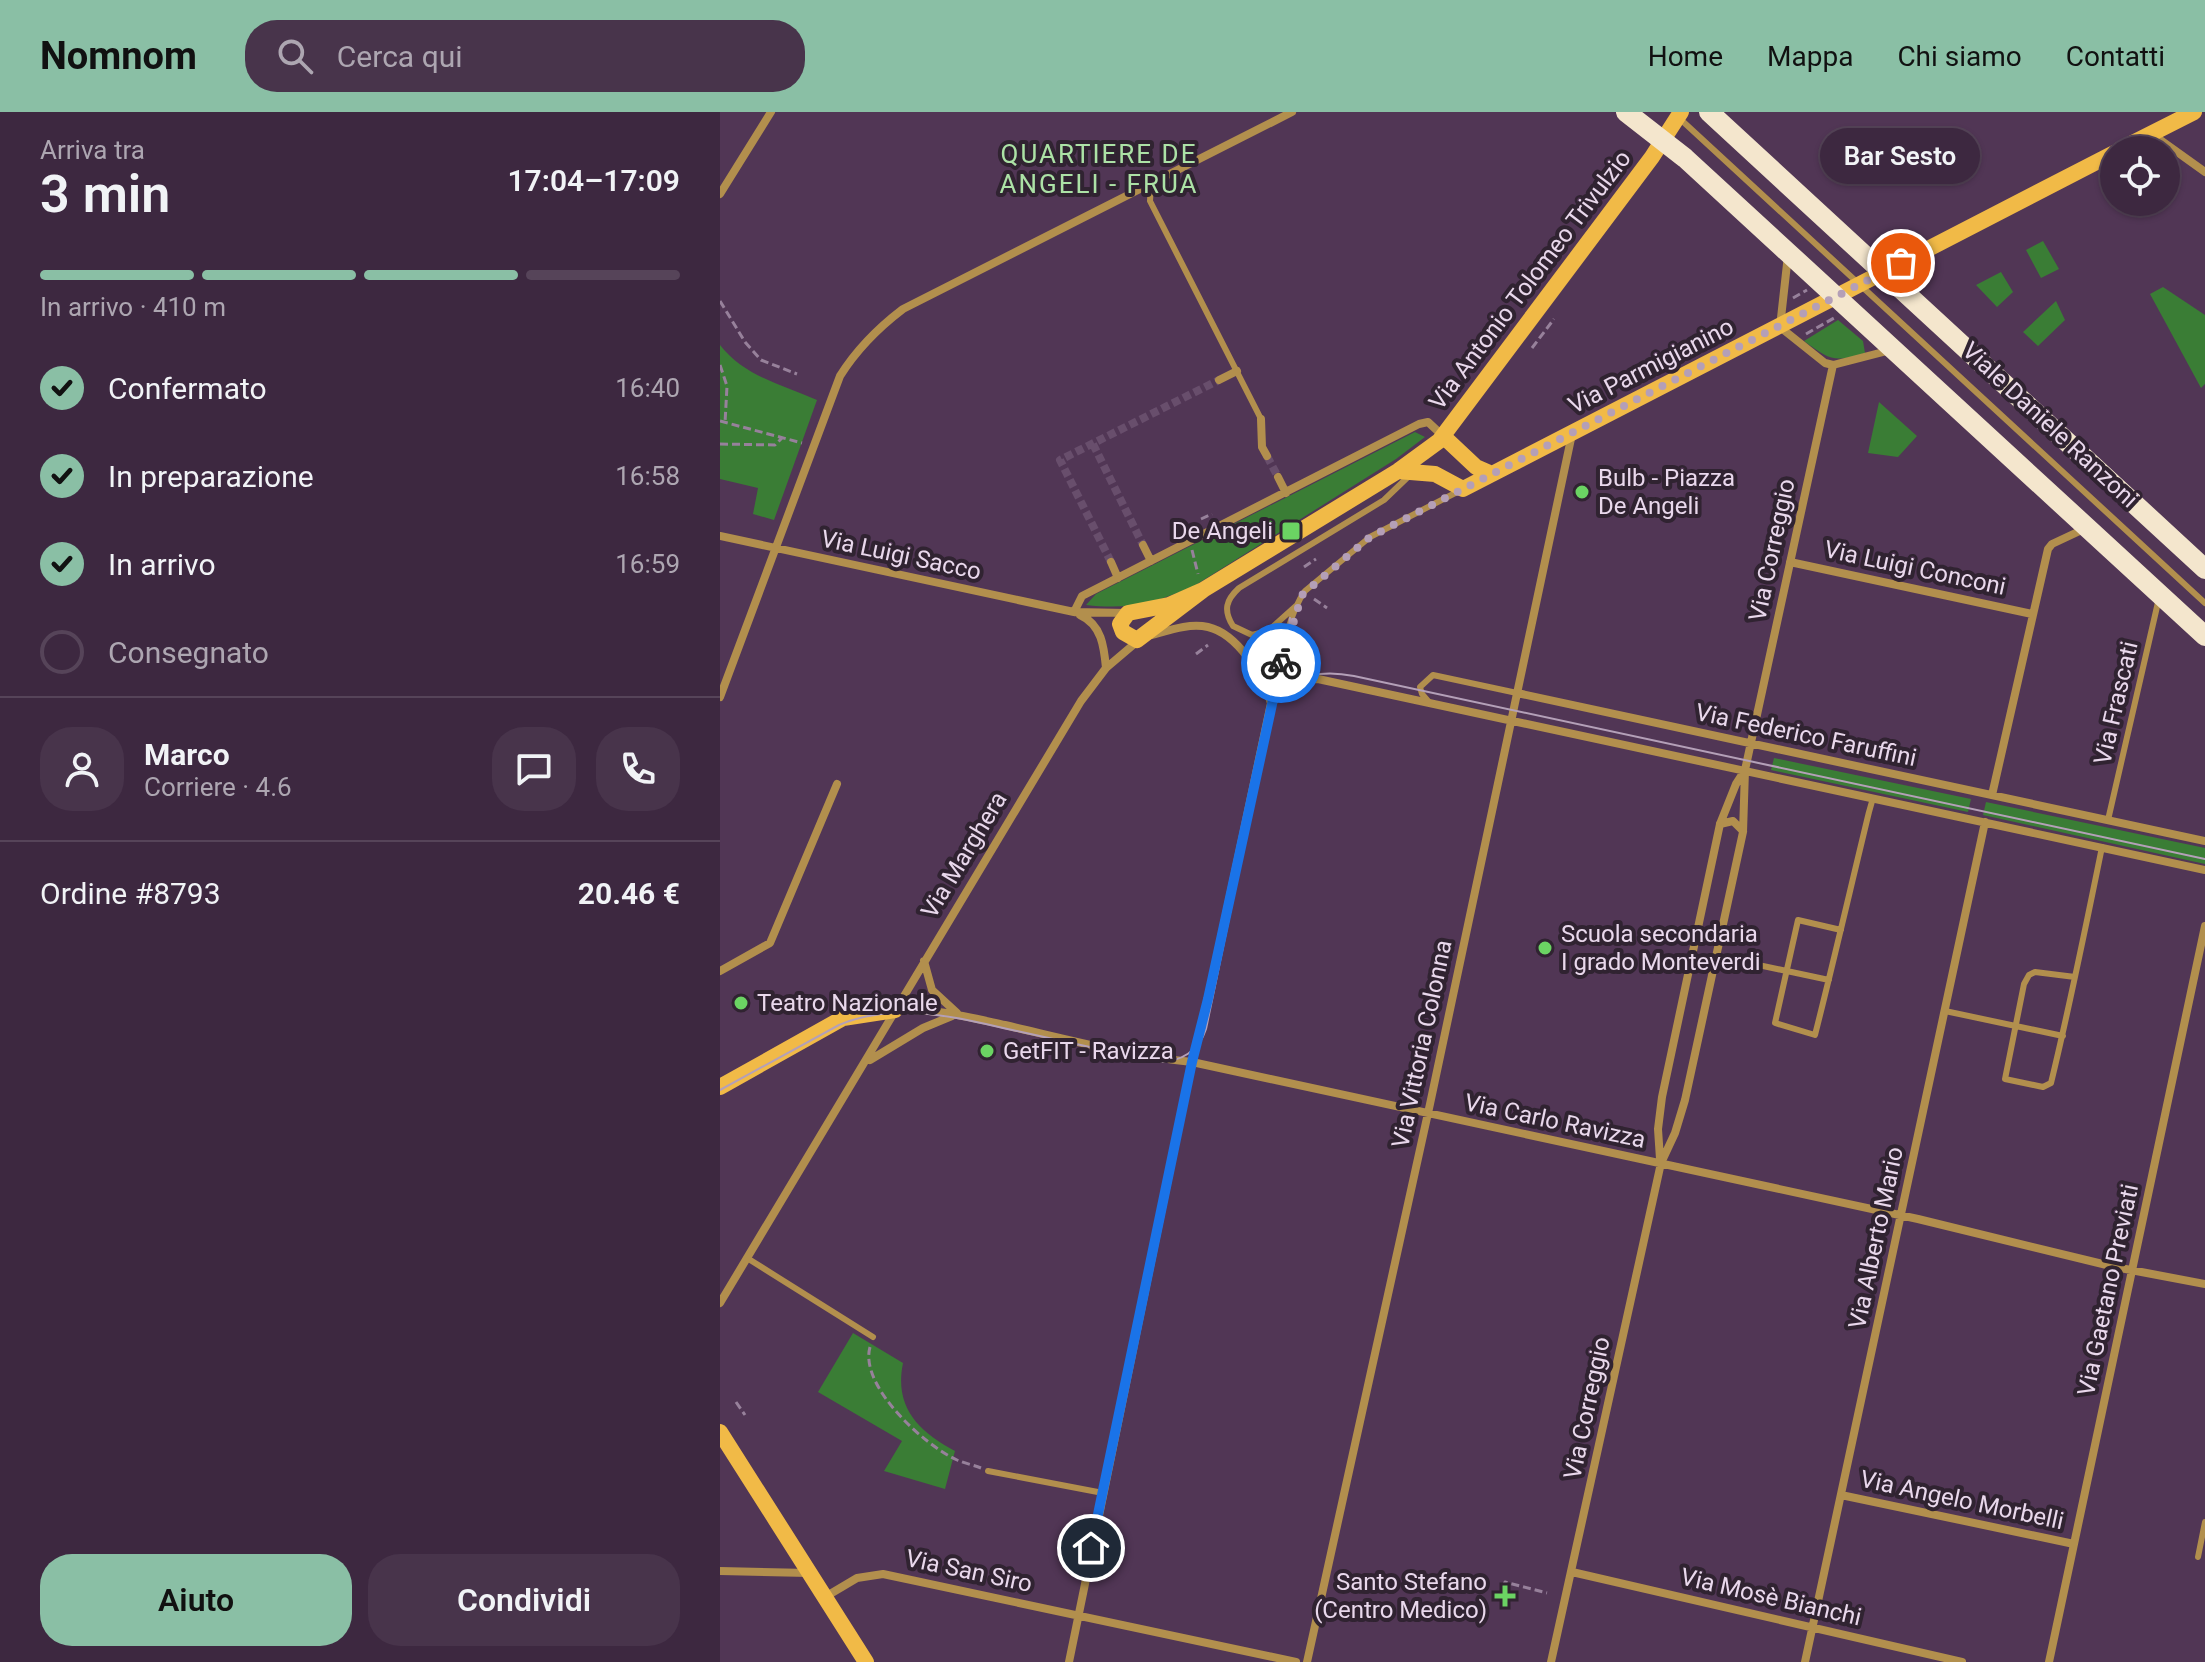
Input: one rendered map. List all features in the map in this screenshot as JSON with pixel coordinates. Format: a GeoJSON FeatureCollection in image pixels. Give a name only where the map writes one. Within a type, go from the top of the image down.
{"type":"FeatureCollection","features":[{"type":"Feature","properties":{"kind":"main road","name":"Viale Daniele Ranzoni"},"geometry":{"type":"LineString","coordinates":[[1626,112],[1663,139],[1789,254],[1836,308],[1893,350],[2205,636]]}},
{"type":"Feature","properties":{"kind":"main road","name":"Viale Daniele Ranzoni"},"geometry":{"type":"LineString","coordinates":[[1709,112],[2205,569]]}},
{"type":"Feature","properties":{"kind":"street"},"geometry":{"type":"LineString","coordinates":[[720,194],[771,112]]}},
{"type":"Feature","properties":{"kind":"street"},"geometry":{"type":"LineString","coordinates":[[720,697],[840,376],[856,352],[879,327],[903,309],[1292,112]]}},
{"type":"Feature","properties":{"kind":"street"},"geometry":{"type":"LineString","coordinates":[[2146,136],[2194,112]]}},
{"type":"Feature","properties":{"kind":"street","name":"Via Antonio Tolomeo Trivulzio"},"geometry":{"type":"LineString","coordinates":[[1202,586],[1406,471],[1439,440],[1663,139],[1677,114]]}},
{"type":"Feature","properties":{"kind":"street"},"geometry":{"type":"LineString","coordinates":[[2152,133],[2205,172]]}},
{"type":"Feature","properties":{"kind":"street","name":"Via Parmigianino"},"geometry":{"type":"LineString","coordinates":[[1463,489],[1780,327],[1836,308],[1860,285],[1883,272],[2100,160]]}},
{"type":"Feature","properties":{"kind":"street"},"geometry":{"type":"LineString","coordinates":[[1789,254],[1780,327],[1825,363],[1833,365],[1893,350]]}},
{"type":"Feature","properties":{"kind":"street","name":"Via Correggio"},"geometry":{"type":"LineString","coordinates":[[1551,1662],[1661,1163],[1675,1133],[1685,1100],[1743,832],[1745,770],[1833,365]]}},
{"type":"Feature","properties":{"kind":"street"},"geometry":{"type":"LineString","coordinates":[[1219,380],[1237,371]]}},
{"type":"Feature","properties":{"kind":"street"},"geometry":{"type":"LineString","coordinates":[[1261,419],[1262,447],[1267,456]]}},
{"type":"Feature","properties":{"kind":"street"},"geometry":{"type":"LineString","coordinates":[[1106,668],[1103,645],[1095,627],[1088,619],[1074,612],[1082,596],[1419,424],[1428,422],[1439,440],[1476,467],[1492,474]]}},
{"type":"Feature","properties":{"kind":"street","name":"Via Vittoria Colonna"},"geometry":{"type":"LineString","coordinates":[[1307,1662],[1428,1115],[1572,433]]}},
{"type":"Feature","properties":{"kind":"street"},"geometry":{"type":"LineString","coordinates":[[1406,471],[1435,474],[1463,489]]}},
{"type":"Feature","properties":{"kind":"street"},"geometry":{"type":"LineString","coordinates":[[1278,477],[1286,493]]}},
{"type":"Feature","properties":{"kind":"street"},"geometry":{"type":"LineString","coordinates":[[1992,795],[2048,549],[2052,544],[2087,528]]}},
{"type":"Feature","properties":{"kind":"street","name":"Via Luigi Sacco"},"geometry":{"type":"LineString","coordinates":[[720,536],[1074,612],[1128,613]]}},
{"type":"Feature","properties":{"kind":"street"},"geometry":{"type":"LineString","coordinates":[[1143,545],[1151,561]]}},
{"type":"Feature","properties":{"kind":"street"},"geometry":{"type":"LineString","coordinates":[[1111,562],[1118,578]]}},
{"type":"Feature","properties":{"kind":"street","name":"Via Luigi Conconi"},"geometry":{"type":"LineString","coordinates":[[1790,562],[2032,614]]}},
{"type":"Feature","properties":{"kind":"street"},"geometry":{"type":"LineString","coordinates":[[1069,1662],[1192,1062],[1271,703],[1260,677],[1247,659],[1228,637],[1212,628],[1174,629],[1137,640],[1123,632],[1120,624],[1128,613],[1169,605],[1202,586]]}},
{"type":"Feature","properties":{"kind":"street"},"geometry":{"type":"LineString","coordinates":[[1137,640],[1202,586]]}},
{"type":"Feature","properties":{"kind":"street","name":"Via Marghera"},"geometry":{"type":"LineString","coordinates":[[720,1303],[1081,701],[1106,668],[1137,640]]}},
{"type":"Feature","properties":{"kind":"street","name":"Via Federico Faruffini"},"geometry":{"type":"LineString","coordinates":[[1271,703],[1305,679],[1318,679],[2205,870]]}},
{"type":"Feature","properties":{"kind":"street","name":"Via Federico Faruffini"},"geometry":{"type":"LineString","coordinates":[[1517,693],[2205,841]]}},
{"type":"Feature","properties":{"kind":"street","name":"Via Correggio"},"geometry":{"type":"LineString","coordinates":[[1661,1163],[1658,1129],[1662,1097],[1720,824],[1745,770]]}},
{"type":"Feature","properties":{"kind":"street"},"geometry":{"type":"LineString","coordinates":[[720,971],[770,943],[837,784]]}},
{"type":"Feature","properties":{"kind":"street"},"geometry":{"type":"LineString","coordinates":[[1720,824],[1733,821],[1743,832]]}},
{"type":"Feature","properties":{"kind":"street","name":"Via Alberto Mario"},"geometry":{"type":"LineString","coordinates":[[1805,1662],[1985,822]]}},
{"type":"Feature","properties":{"kind":"street","name":"Via Gaetano Previati"},"geometry":{"type":"LineString","coordinates":[[2049,1662],[2205,926]]}},
{"type":"Feature","properties":{"kind":"street"},"geometry":{"type":"LineString","coordinates":[[924,961],[932,990],[946,1006],[961,1015]]}},
{"type":"Feature","properties":{"kind":"street","name":"Via Carlo Ravizza"},"geometry":{"type":"LineString","coordinates":[[895,1010],[917,1009],[961,1015],[1154,1057],[1192,1062],[1902,1216],[2132,1271],[2205,1284]]}},
{"type":"Feature","properties":{"kind":"street"},"geometry":{"type":"LineString","coordinates":[[720,1087],[843,1018],[895,1010]]}},
{"type":"Feature","properties":{"kind":"street","name":"Via Marghera"},"geometry":{"type":"LineString","coordinates":[[862,1066],[879,1052],[923,1028],[948,1016],[961,1015]]}},
{"type":"Feature","properties":{"kind":"street"},"geometry":{"type":"LineString","coordinates":[[720,1097],[813,1048],[825,1028]]}},
{"type":"Feature","properties":{"kind":"street"},"geometry":{"type":"LineString","coordinates":[[1662,1097],[1675,1105],[1685,1100]]}},
{"type":"Feature","properties":{"kind":"street"},"geometry":{"type":"LineString","coordinates":[[721,1435],[866,1662]]}},
{"type":"Feature","properties":{"kind":"street","name":"Via Angelo Morbelli"},"geometry":{"type":"LineString","coordinates":[[1841,1495],[2074,1544]]}},
{"type":"Feature","properties":{"kind":"street"},"geometry":{"type":"LineString","coordinates":[[720,1571],[810,1573]]}},
{"type":"Feature","properties":{"kind":"street","name":"Via Mosè Bianchi"},"geometry":{"type":"LineString","coordinates":[[1572,1572],[1962,1662]]}},
{"type":"Feature","properties":{"kind":"street","name":"Via San Siro"},"geometry":{"type":"LineString","coordinates":[[825,1597],[857,1578],[883,1574],[1296,1662]]}},
{"type":"Feature","properties":{"kind":"lane","name":"Viale Daniele Ranzoni"},"geometry":{"type":"LineString","coordinates":[[1677,114],[2205,603]]}},
{"type":"Feature","properties":{"kind":"lane"},"geometry":{"type":"LineString","coordinates":[[1151,183],[1150,201],[1261,419]]}},
{"type":"Feature","properties":{"kind":"lane"},"geometry":{"type":"LineString","coordinates":[[1406,471],[1392,494],[1239,588],[1227,603],[1227,615],[1238,631],[1252,635],[1268,631],[1297,605],[1310,586],[1370,537],[1463,489]]}},
{"type":"Feature","properties":{"kind":"lane","name":"Via Frascati"},"geometry":{"type":"LineString","coordinates":[[2108,820],[2160,595]]}},
{"type":"Feature","properties":{"kind":"lane"},"geometry":{"type":"LineString","coordinates":[[1271,703],[1297,605]]}},
{"type":"Feature","properties":{"kind":"lane","name":"Via Federico Faruffini"},"geometry":{"type":"LineString","coordinates":[[1428,701],[1420,687],[1433,675],[1517,693]]}},
{"type":"Feature","properties":{"kind":"lane"},"geometry":{"type":"LineString","coordinates":[[1841,930],[1798,920],[1775,1023],[1815,1035],[1829,980],[1873,798]]}},
{"type":"Feature","properties":{"kind":"lane"},"geometry":{"type":"LineString","coordinates":[[2075,977],[2035,972],[2029,975],[2024,984],[2005,1079],[2043,1087],[2051,1083],[2063,1036],[2102,847]]}},
{"type":"Feature","properties":{"kind":"lane"},"geometry":{"type":"LineString","coordinates":[[1716,956],[1829,980]]}},
{"type":"Feature","properties":{"kind":"lane"},"geometry":{"type":"LineString","coordinates":[[1945,1011],[2063,1036]]}},
{"type":"Feature","properties":{"kind":"lane"},"geometry":{"type":"LineString","coordinates":[[747,1258],[873,1337]]}},
{"type":"Feature","properties":{"kind":"lane"},"geometry":{"type":"LineString","coordinates":[[988,1471],[1103,1493]]}},
{"type":"Feature","properties":{"kind":"lane"},"geometry":{"type":"LineString","coordinates":[[2198,1557],[2205,1522]]}},
{"type":"Feature","properties":{"kind":"path"},"geometry":{"type":"LineString","coordinates":[[1788,301],[1807,290]]}},
{"type":"Feature","properties":{"kind":"path"},"geometry":{"type":"LineString","coordinates":[[720,301],[745,342],[761,360],[797,374]]}},
{"type":"Feature","properties":{"kind":"path"},"geometry":{"type":"LineString","coordinates":[[1803,336],[1836,308]]}},
{"type":"Feature","properties":{"kind":"path"},"geometry":{"type":"LineString","coordinates":[[1532,348],[1554,319]]}},
{"type":"Feature","properties":{"kind":"path"},"geometry":{"type":"LineString","coordinates":[[720,365],[727,386],[723,422],[802,443]]}},
{"type":"Feature","properties":{"kind":"path"},"geometry":{"type":"LineString","coordinates":[[720,444],[775,445],[783,437]]}},
{"type":"Feature","properties":{"kind":"path"},"geometry":{"type":"LineString","coordinates":[[1201,519],[1212,514]]}},
{"type":"Feature","properties":{"kind":"path"},"geometry":{"type":"LineString","coordinates":[[1175,532],[1186,527]]}},
{"type":"Feature","properties":{"kind":"path"},"geometry":{"type":"LineString","coordinates":[[1192,547],[1202,586]]}},
{"type":"Feature","properties":{"kind":"path"},"geometry":{"type":"LineString","coordinates":[[1304,567],[1316,559]]}},
{"type":"Feature","properties":{"kind":"path"},"geometry":{"type":"LineString","coordinates":[[1313,598],[1327,608]]}},
{"type":"Feature","properties":{"kind":"path"},"geometry":{"type":"LineString","coordinates":[[1196,654],[1208,645]]}},
{"type":"Feature","properties":{"kind":"path"},"geometry":{"type":"LineString","coordinates":[[873,1337],[868,1364],[897,1412],[920,1436],[956,1459],[988,1471]]}},
{"type":"Feature","properties":{"kind":"path"},"geometry":{"type":"LineString","coordinates":[[736,1402],[745,1415]]}},
{"type":"Feature","properties":{"kind":"path"},"geometry":{"type":"LineString","coordinates":[[1503,1587],[1505,1582],[1547,1593]]}},
{"type":"Feature","properties":{"kind":"green space"},"geometry":{"type":"Polygon","coordinates":[[[2043,241],[2059,269],[2041,278],[2026,250],[2043,241]]]}},
{"type":"Feature","properties":{"kind":"green space"},"geometry":{"type":"Polygon","coordinates":[[[2001,272],[2013,292],[1997,307],[1976,285],[2001,272]]]}},
{"type":"Feature","properties":{"kind":"green space"},"geometry":{"type":"Polygon","coordinates":[[[2163,287],[2205,315],[2205,384],[2201,388],[2150,294],[2163,287]]]}},
{"type":"Feature","properties":{"kind":"green space"},"geometry":{"type":"Polygon","coordinates":[[[2056,301],[2065,320],[2038,346],[2023,332],[2056,301]]]}},
{"type":"Feature","properties":{"kind":"green space"},"geometry":{"type":"Polygon","coordinates":[[[1838,320],[1863,341],[1865,353],[1833,358],[1804,341],[1838,320]]]}},
{"type":"Feature","properties":{"kind":"green space"},"geometry":{"type":"Polygon","coordinates":[[[720,345],[752,372],[817,400],[774,520],[753,514],[758,488],[720,479],[720,345]]]}},
{"type":"Feature","properties":{"kind":"green space"},"geometry":{"type":"Polygon","coordinates":[[[1879,402],[1917,436],[1898,457],[1868,453],[1879,402]]]}},
{"type":"Feature","properties":{"kind":"green space"},"geometry":{"type":"Polygon","coordinates":[[[1415,432],[1425,437],[1396,459],[1194,586],[1142,604],[1116,607],[1086,605],[1096,594],[1415,432]]]}},
{"type":"Feature","properties":{"kind":"green space"},"geometry":{"type":"Polygon","coordinates":[[[1774,758],[1971,799],[1968,812],[1771,770],[1774,758]]]}},
{"type":"Feature","properties":{"kind":"green space"},"geometry":{"type":"Polygon","coordinates":[[[1986,802],[2205,848],[2205,864],[1983,815],[1986,802]]]}},
{"type":"Feature","properties":{"kind":"green space"},"geometry":{"type":"Polygon","coordinates":[[[853,1333],[903,1363],[902,1392],[912,1416],[930,1435],[955,1451],[945,1489],[884,1471],[902,1441],[818,1392],[853,1333]]]}},
{"type":"Feature","properties":{"kind":"tunnel"},"geometry":{"type":"LineString","coordinates":[[1111,562],[1060,460],[1219,380]]}},
{"type":"Feature","properties":{"kind":"tunnel"},"geometry":{"type":"LineString","coordinates":[[1093,444],[1143,545]]}},
{"type":"Feature","properties":{"kind":"tunnel"},"geometry":{"type":"LineString","coordinates":[[1267,456],[1278,477]]}},
{"type":"Feature","properties":{"kind":"tram line"},"geometry":{"type":"LineString","coordinates":[[1288,633],[1290,618]]}},
{"type":"Feature","properties":{"kind":"tram line"},"geometry":{"type":"LineString","coordinates":[[720,1090],[839,1025],[885,1013],[956,1018],[1158,1062],[1188,1054],[1199,1043],[1206,1029],[1272,711],[1278,699],[1295,682],[1329,673],[2205,859]]}},
{"type":"Feature","properties":{"kind":"way so far"},"geometry":{"type":"LineString","coordinates":[[1281,663],[1302,595],[1345,555],[1370,537],[1901,263]]}},
{"type":"Feature","properties":{"kind":"place","name":"Bar Sesto"},"geometry":{"type":"Point","coordinates":[1901,263]}},
{"type":"Feature","properties":{"kind":"place","name":"Bulb - Piazza De Angeli"},"geometry":{"type":"Point","coordinates":[1582,492]}},
{"type":"Feature","properties":{"kind":"place","name":"De Angeli"},"geometry":{"type":"Point","coordinates":[1291,531]}},
{"type":"Feature","properties":{"kind":"place","name":"Scuola secondaria I grado Monteverdi"},"geometry":{"type":"Point","coordinates":[1545,948]}},
{"type":"Feature","properties":{"kind":"place","name":"Teatro Nazionale"},"geometry":{"type":"Point","coordinates":[741,1003]}},
{"type":"Feature","properties":{"kind":"place","name":"GetFIT - Ravizza"},"geometry":{"type":"Point","coordinates":[987,1051]}},
{"type":"Feature","properties":{"kind":"place","name":"Santo Stefano (Centro Medico)"},"geometry":{"type":"Point","coordinates":[1505,1596]}},
{"type":"Feature","properties":{"kind":"district","name":"QUARTIERE DE ANGELI - FRUA"},"geometry":{"type":"Point","coordinates":[1099,169]}},
{"type":"Feature","properties":{"kind":"route"},"geometry":{"type":"LineString","coordinates":[[1091,1548],[1196,1042],[1281,663]]}}]}
